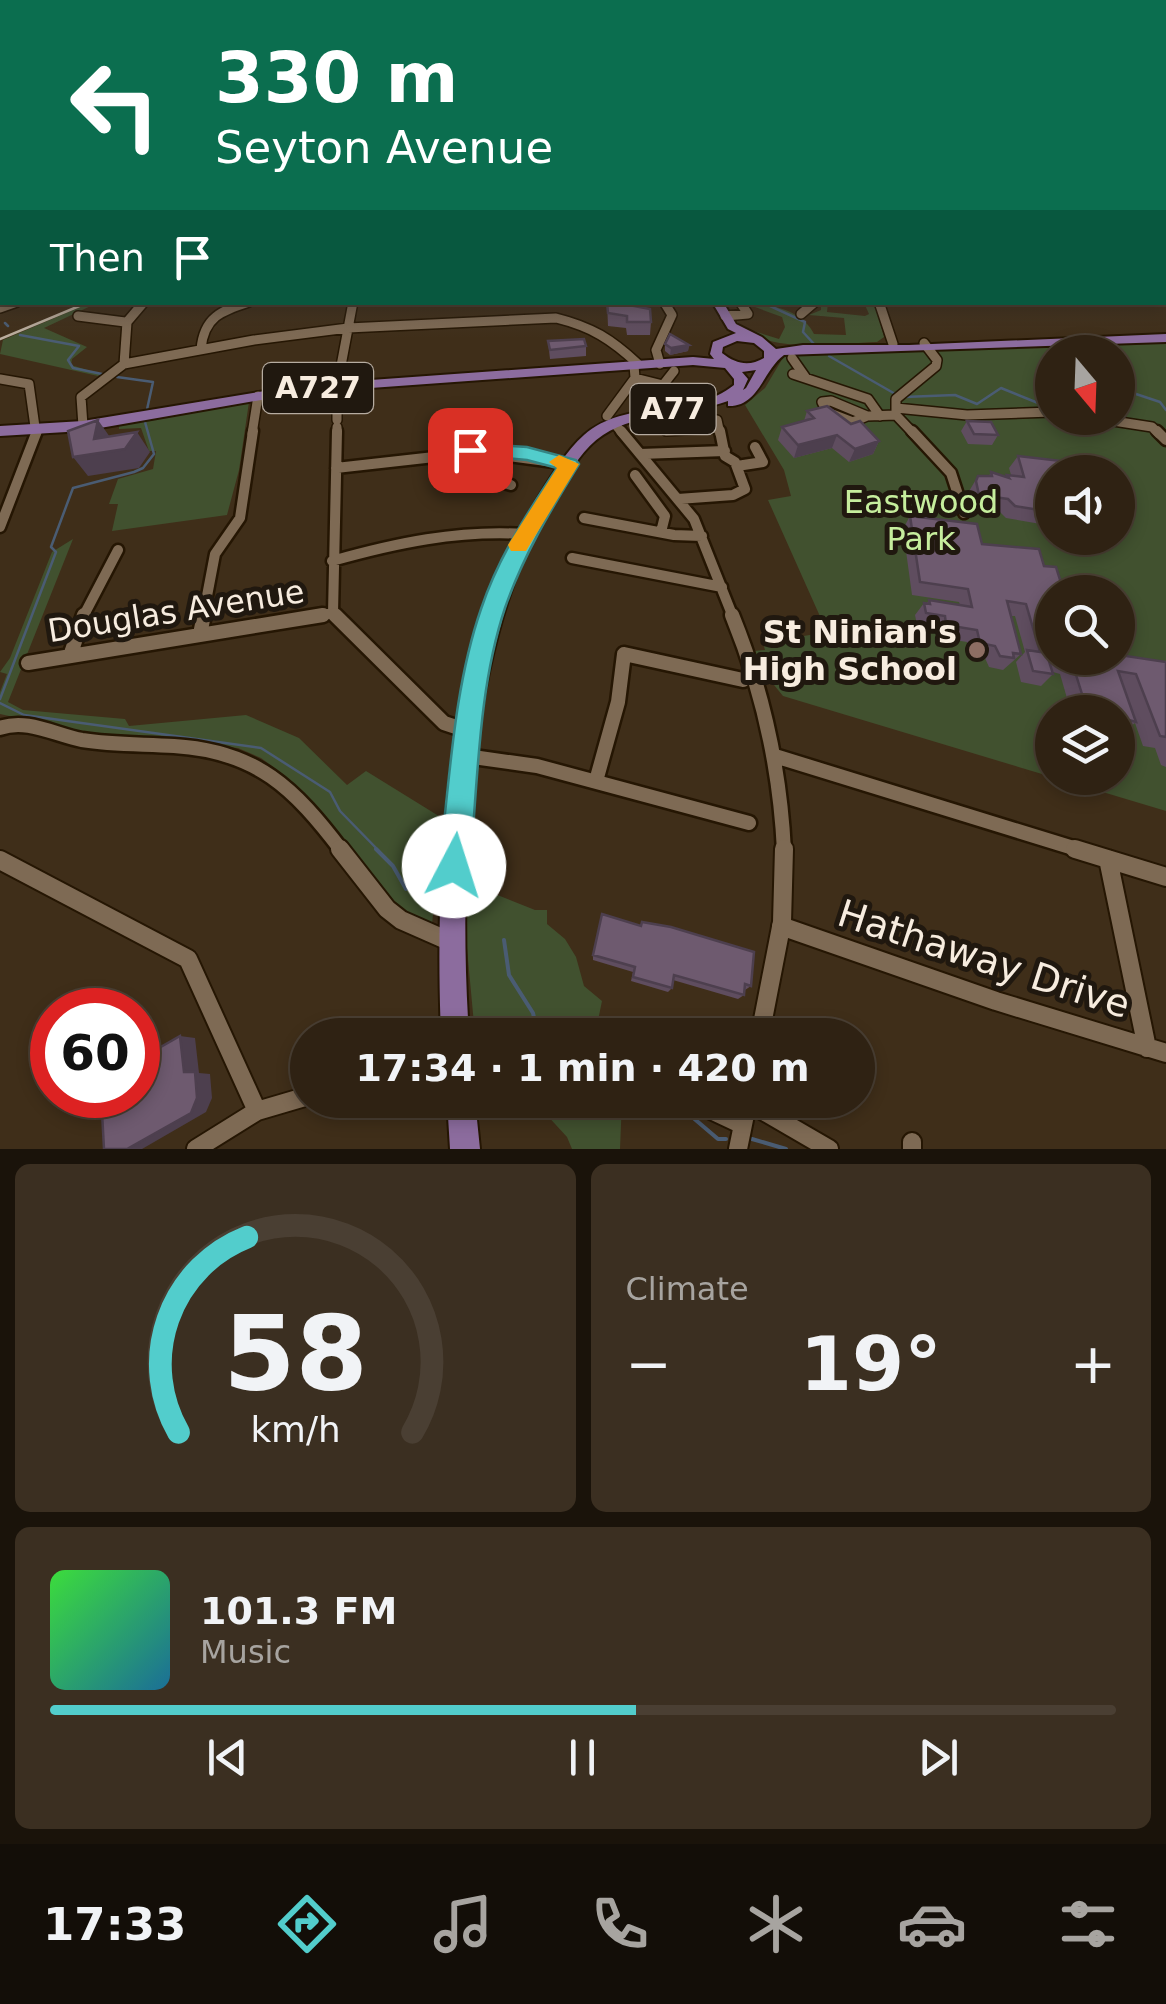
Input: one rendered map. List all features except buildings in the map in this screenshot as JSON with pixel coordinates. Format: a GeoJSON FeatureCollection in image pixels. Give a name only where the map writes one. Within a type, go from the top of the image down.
{"type":"FeatureCollection","features":[{"type":"Feature","properties":{"kind":"main road","name":"A77"},"geometry":{"type":"LineString","coordinates":[[712,305],[724,327],[717,345]]}},
{"type":"Feature","properties":{"kind":"main road"},"geometry":{"type":"LineString","coordinates":[[723,308],[736,330],[798,353]]}},
{"type":"Feature","properties":{"kind":"main road"},"geometry":{"type":"LineString","coordinates":[[769,361],[770,350],[757,340],[732,337],[717,345],[717,356],[729,364],[751,368],[769,361],[780,352],[951,350],[986,344],[1166,338]]}},
{"type":"Feature","properties":{"kind":"main road"},"geometry":{"type":"LineString","coordinates":[[871,348],[894,344],[930,350],[1004,343]]}},
{"type":"Feature","properties":{"kind":"main road","name":"A727"},"geometry":{"type":"LineString","coordinates":[[0,431],[84,426],[258,396],[337,387],[636,369],[697,355],[717,345]]}},
{"type":"Feature","properties":{"kind":"main road","name":"A727"},"geometry":{"type":"LineString","coordinates":[[659,362],[709,360],[729,364]]}},
{"type":"Feature","properties":{"kind":"main road","name":"A77"},"geometry":{"type":"LineString","coordinates":[[614,423],[735,402],[751,392],[769,361]]}},
{"type":"Feature","properties":{"kind":"main road","name":"A77"},"geometry":{"type":"LineString","coordinates":[[454,1018],[451,942],[468,731],[493,609],[524,534],[569,464],[586,446],[614,423],[728,396],[741,379],[729,364]]}},
{"type":"Feature","properties":{"kind":"main road"},"geometry":{"type":"LineString","coordinates":[[462,1118],[465,1149]]}},
{"type":"Feature","properties":{"kind":"street"},"geometry":{"type":"LineString","coordinates":[[124,364],[125,322],[141,305]]}},
{"type":"Feature","properties":{"kind":"street"},"geometry":{"type":"LineString","coordinates":[[202,350],[203,326],[210,317],[241,305]]}},
{"type":"Feature","properties":{"kind":"street"},"geometry":{"type":"LineString","coordinates":[[353,305],[337,387],[333,614],[444,723],[468,731]]}},
{"type":"Feature","properties":{"kind":"street"},"geometry":{"type":"LineString","coordinates":[[659,362],[656,350],[672,317],[666,305]]}},
{"type":"Feature","properties":{"kind":"street"},"geometry":{"type":"LineString","coordinates":[[723,308],[748,314],[741,305]]}},
{"type":"Feature","properties":{"kind":"street"},"geometry":{"type":"LineString","coordinates":[[801,314],[812,305]]}},
{"type":"Feature","properties":{"kind":"street"},"geometry":{"type":"LineString","coordinates":[[880,305],[894,344]]}},
{"type":"Feature","properties":{"kind":"street"},"geometry":{"type":"LineString","coordinates":[[78,316],[125,322]]}},
{"type":"Feature","properties":{"kind":"street"},"geometry":{"type":"LineString","coordinates":[[84,426],[80,396],[124,364],[348,328],[556,318],[602,332],[636,369],[663,385],[674,372]]}},
{"type":"Feature","properties":{"kind":"street"},"geometry":{"type":"LineString","coordinates":[[867,416],[880,416],[898,404],[936,366],[930,350]]}},
{"type":"Feature","properties":{"kind":"street"},"geometry":{"type":"LineString","coordinates":[[798,353],[806,378]]}},
{"type":"Feature","properties":{"kind":"street"},"geometry":{"type":"LineString","coordinates":[[636,369],[614,423],[678,499],[702,536],[757,676],[774,756],[783,872],[781,926],[763,1018]]}},
{"type":"Feature","properties":{"kind":"street"},"geometry":{"type":"LineString","coordinates":[[793,374],[868,399],[880,416]]}},
{"type":"Feature","properties":{"kind":"street"},"geometry":{"type":"LineString","coordinates":[[0,378],[29,384],[38,431],[0,527]]}},
{"type":"Feature","properties":{"kind":"street"},"geometry":{"type":"LineString","coordinates":[[200,634],[215,554],[240,518],[258,396]]}},
{"type":"Feature","properties":{"kind":"street"},"geometry":{"type":"LineString","coordinates":[[898,404],[967,414],[1035,412]]}},
{"type":"Feature","properties":{"kind":"street"},"geometry":{"type":"LineString","coordinates":[[898,404],[951,473],[964,513]]}},
{"type":"Feature","properties":{"kind":"street"},"geometry":{"type":"LineString","coordinates":[[666,432],[718,424],[725,451],[745,486],[739,494],[678,499]]}},
{"type":"Feature","properties":{"kind":"street"},"geometry":{"type":"LineString","coordinates":[[1135,424],[1152,427],[1166,440]]}},
{"type":"Feature","properties":{"kind":"street"},"geometry":{"type":"LineString","coordinates":[[737,466],[762,462],[755,447]]}},
{"type":"Feature","properties":{"kind":"street"},"geometry":{"type":"LineString","coordinates":[[336,468],[437,453],[493,450],[569,464]]}},
{"type":"Feature","properties":{"kind":"street"},"geometry":{"type":"LineString","coordinates":[[493,450],[487,465],[490,479],[511,485]]}},
{"type":"Feature","properties":{"kind":"street"},"geometry":{"type":"LineString","coordinates":[[640,454],[725,451]]}},
{"type":"Feature","properties":{"kind":"street"},"geometry":{"type":"LineString","coordinates":[[635,475],[665,516],[662,532]]}},
{"type":"Feature","properties":{"kind":"street"},"geometry":{"type":"LineString","coordinates":[[584,518],[702,536]]}},
{"type":"Feature","properties":{"kind":"street"},"geometry":{"type":"LineString","coordinates":[[332,561],[414,538],[452,532],[524,534]]}},
{"type":"Feature","properties":{"kind":"street"},"geometry":{"type":"LineString","coordinates":[[70,656],[81,621],[118,550]]}},
{"type":"Feature","properties":{"kind":"street"},"geometry":{"type":"LineString","coordinates":[[572,558],[722,587]]}},
{"type":"Feature","properties":{"kind":"street","name":"Douglas Avenue"},"geometry":{"type":"LineString","coordinates":[[28,663],[333,614]]}},
{"type":"Feature","properties":{"kind":"street"},"geometry":{"type":"LineString","coordinates":[[596,781],[618,702],[624,654],[743,680]]}},
{"type":"Feature","properties":{"kind":"street"},"geometry":{"type":"LineString","coordinates":[[3,726],[97,742],[222,752],[248,761],[270,773],[296,797],[387,908],[401,920],[451,942]]}},
{"type":"Feature","properties":{"kind":"street"},"geometry":{"type":"LineString","coordinates":[[466,756],[494,757],[749,822]]}},
{"type":"Feature","properties":{"kind":"street"},"geometry":{"type":"LineString","coordinates":[[774,756],[1166,877]]}},
{"type":"Feature","properties":{"kind":"street"},"geometry":{"type":"LineString","coordinates":[[1108,859],[1147,1048]]}},
{"type":"Feature","properties":{"kind":"street"},"geometry":{"type":"LineString","coordinates":[[0,860],[188,960],[257,1111]]}},
{"type":"Feature","properties":{"kind":"street","name":"Hathaway Drive"},"geometry":{"type":"LineString","coordinates":[[781,926],[1166,1053]]}},
{"type":"Feature","properties":{"kind":"street"},"geometry":{"type":"LineString","coordinates":[[196,1149],[257,1111],[290,1101]]}},
{"type":"Feature","properties":{"kind":"street"},"geometry":{"type":"LineString","coordinates":[[728,1118],[741,1124]]}},
{"type":"Feature","properties":{"kind":"street"},"geometry":{"type":"LineString","coordinates":[[738,1149],[743,1118]]}},
{"type":"Feature","properties":{"kind":"street"},"geometry":{"type":"LineString","coordinates":[[777,1118],[829,1149]]}},
{"type":"Feature","properties":{"kind":"green space"},"geometry":{"type":"Polygon","coordinates":[[[93,305],[44,328],[87,347],[72,359],[71,365],[100,374],[0,354],[3,340],[93,305]]]}},
{"type":"Feature","properties":{"kind":"green space"},"geometry":{"type":"Polygon","coordinates":[[[749,305],[767,305],[802,319],[814,334],[846,335],[844,318],[809,315],[821,310],[821,305],[828,305],[827,312],[865,316],[869,314],[865,305],[876,305],[884,337],[877,342],[780,343],[761,338],[746,330],[733,318],[744,328],[779,339],[785,327],[782,317],[749,305]]]}},
{"type":"Feature","properties":{"kind":"green space","name":"Eastwood Park"},"geometry":{"type":"Polygon","coordinates":[[[1166,343],[1166,811],[1113,795],[1135,795],[1135,695],[1035,695],[1035,772],[783,696],[762,679],[754,651],[765,650],[763,643],[827,632],[768,500],[791,496],[784,470],[745,405],[765,388],[784,356],[1035,347],[1035,435],[1135,435],[1135,344],[1166,343]]]}},
{"type":"Feature","properties":{"kind":"green space"},"geometry":{"type":"Polygon","coordinates":[[[249,402],[239,470],[227,515],[112,531],[118,504],[109,504],[118,479],[153,469],[156,451],[149,451],[141,428],[119,429],[119,425],[249,402]]]}},
{"type":"Feature","properties":{"kind":"green space"},"geometry":{"type":"Polygon","coordinates":[[[73,539],[8,702],[23,710],[125,719],[129,726],[246,715],[299,738],[347,785],[366,771],[442,818],[432,925],[403,915],[283,774],[261,758],[238,748],[95,735],[0,714],[0,692],[7,674],[0,672],[10,658],[52,552],[73,539]]]}},
{"type":"Feature","properties":{"kind":"green space"},"geometry":{"type":"Polygon","coordinates":[[[474,882],[535,910],[547,910],[547,924],[565,939],[576,957],[584,986],[602,1001],[598,1018],[473,1018],[464,916],[474,882]]]}},
{"type":"Feature","properties":{"kind":"green space"},"geometry":{"type":"Polygon","coordinates":[[[550,1118],[621,1118],[620,1149],[572,1149],[550,1118]]]}},
{"type":"Feature","properties":{"kind":"waterway"},"geometry":{"type":"LineString","coordinates":[[768,305],[805,322],[803,332],[814,344]]}},
{"type":"Feature","properties":{"kind":"waterway"},"geometry":{"type":"LineString","coordinates":[[5,323],[8,326]]}},
{"type":"Feature","properties":{"kind":"waterway"},"geometry":{"type":"LineString","coordinates":[[20,335],[79,346],[68,360],[73,368],[102,374]]}},
{"type":"Feature","properties":{"kind":"waterway"},"geometry":{"type":"LineString","coordinates":[[829,356],[897,395]]}},
{"type":"Feature","properties":{"kind":"waterway"},"geometry":{"type":"LineString","coordinates":[[117,377],[153,382],[146,414]]}},
{"type":"Feature","properties":{"kind":"waterway"},"geometry":{"type":"LineString","coordinates":[[904,397],[955,395],[977,404],[1001,388],[1035,402]]}},
{"type":"Feature","properties":{"kind":"waterway"},"geometry":{"type":"LineString","coordinates":[[1135,394],[1160,402],[1166,410]]}},
{"type":"Feature","properties":{"kind":"waterway"},"geometry":{"type":"LineString","coordinates":[[0,699],[56,552],[51,547],[73,488],[143,468],[154,454],[145,422]]}},
{"type":"Feature","properties":{"kind":"waterway"},"geometry":{"type":"LineString","coordinates":[[0,703],[24,715],[261,748],[330,792],[340,811],[379,851]]}},
{"type":"Feature","properties":{"kind":"waterway"},"geometry":{"type":"LineString","coordinates":[[376,849],[393,866],[406,889]]}},
{"type":"Feature","properties":{"kind":"waterway"},"geometry":{"type":"LineString","coordinates":[[504,940],[509,975],[534,1018]]}},
{"type":"Feature","properties":{"kind":"waterway"},"geometry":{"type":"LineString","coordinates":[[693,1118],[718,1139],[726,1139]]}},
{"type":"Feature","properties":{"kind":"waterway"},"geometry":{"type":"LineString","coordinates":[[752,1139],[786,1149]]}},
{"type":"Feature","properties":{"kind":"railway"},"geometry":{"type":"LineString","coordinates":[[0,339],[82,305]]}},
{"type":"Feature","properties":{"kind":"slow traffic"},"geometry":{"type":"LineString","coordinates":[[519,545],[569,464],[559,462]]}},
{"type":"Feature","properties":{"kind":"place","name":"St Ninian's High School"},"geometry":{"type":"Point","coordinates":[977,650]}},
{"type":"Feature","properties":{"kind":"route"},"geometry":{"type":"LineString","coordinates":[[454,866],[468,731],[482,646],[513,557],[539,508],[569,464],[527,454],[470,450]]}}]}
